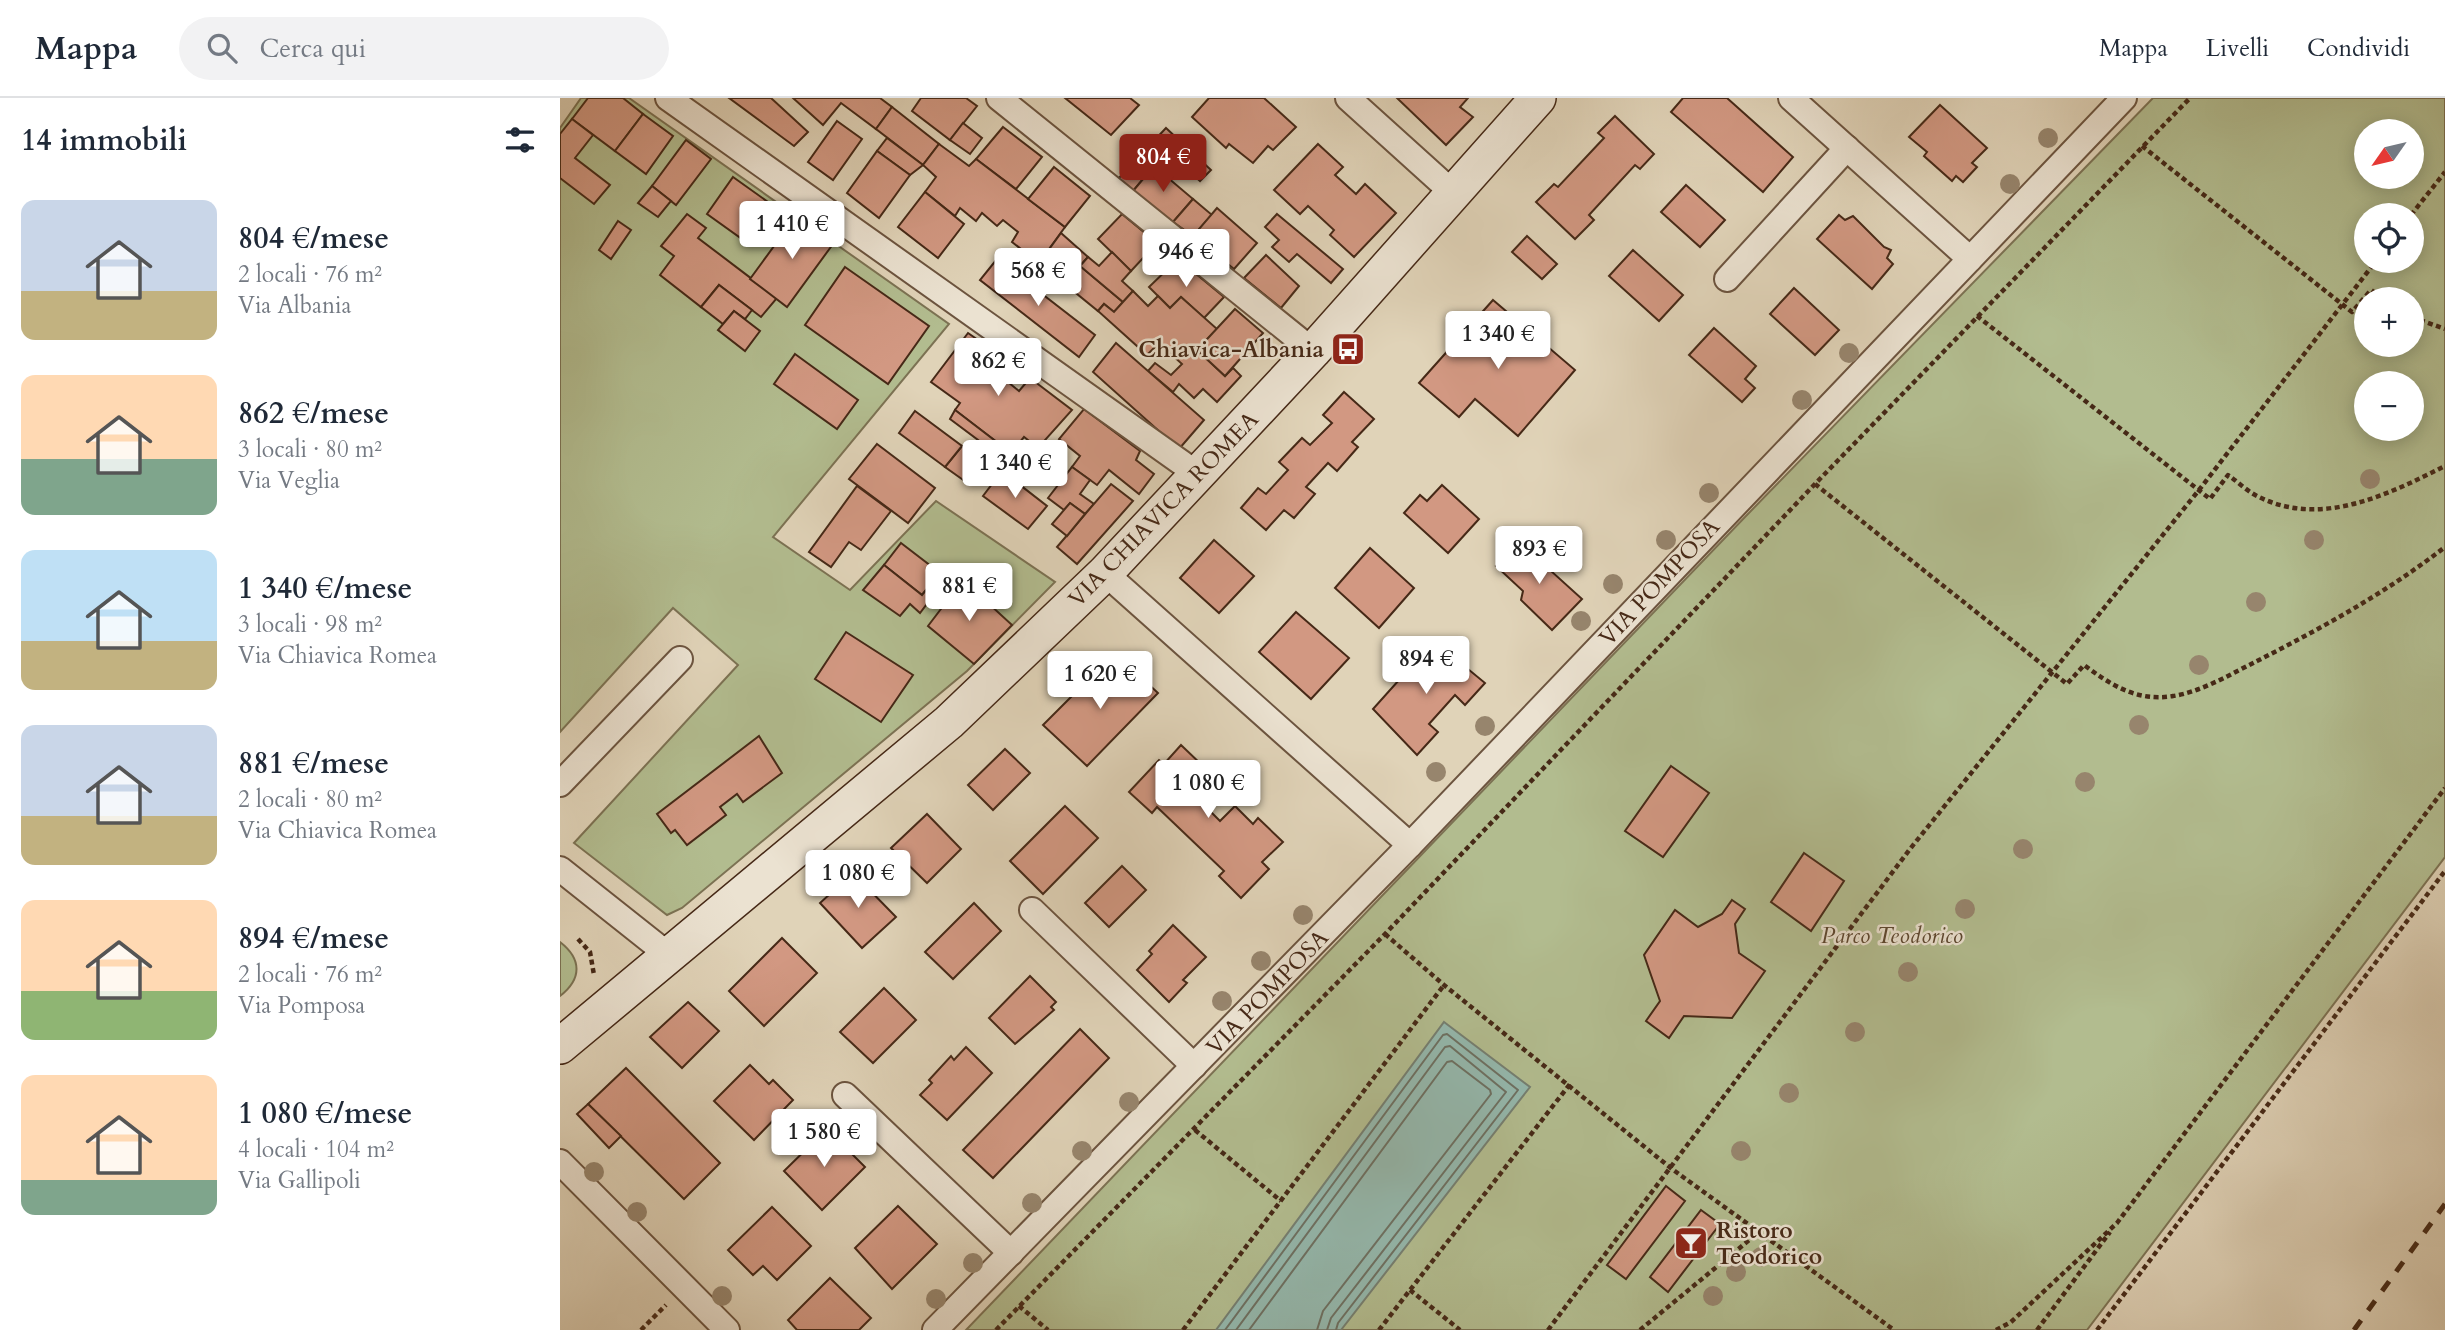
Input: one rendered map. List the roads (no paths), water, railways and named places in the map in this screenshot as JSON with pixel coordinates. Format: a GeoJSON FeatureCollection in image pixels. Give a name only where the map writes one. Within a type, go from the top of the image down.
{"type":"FeatureCollection","features":[{"type":"Feature","properties":{"kind":"street"},"geometry":{"type":"LineString","coordinates":[[668,98],[1196,473]]}},
{"type":"Feature","properties":{"kind":"street"},"geometry":{"type":"LineString","coordinates":[[999,98],[1313,351]]}},
{"type":"Feature","properties":{"kind":"street"},"geometry":{"type":"LineString","coordinates":[[1348,98],[1452,192]]}},
{"type":"Feature","properties":{"kind":"street","name":"VIA CHIAVICA ROMEA"},"geometry":{"type":"LineString","coordinates":[[560,1046],[671,957],[949,722],[1105,573],[1313,351],[1538,98]]}},
{"type":"Feature","properties":{"kind":"street"},"geometry":{"type":"LineString","coordinates":[[1791,98],[1970,259]]}},
{"type":"Feature","properties":{"kind":"street","name":"VIA POMPOSA"},"geometry":{"type":"LineString","coordinates":[[936,1330],[1410,845],[2124,98]]}},
{"type":"Feature","properties":{"kind":"street"},"geometry":{"type":"LineString","coordinates":[[1727,279],[1847,148]]}},
{"type":"Feature","properties":{"kind":"street"},"geometry":{"type":"LineString","coordinates":[[1105,573],[1410,845]]}},
{"type":"Feature","properties":{"kind":"street"},"geometry":{"type":"LineString","coordinates":[[560,785],[680,659]]}},
{"type":"Feature","properties":{"kind":"street"},"geometry":{"type":"LineString","coordinates":[[560,869],[671,957]]}},
{"type":"Feature","properties":{"kind":"street","name":"VIA POMPOSA"},"geometry":{"type":"LineString","coordinates":[[1032,910],[1194,1066]]}},
{"type":"Feature","properties":{"kind":"street"},"geometry":{"type":"LineString","coordinates":[[845,1095],[1012,1253]]}},
{"type":"Feature","properties":{"kind":"street"},"geometry":{"type":"LineString","coordinates":[[560,1162],[727,1330]]}},
{"type":"Feature","properties":{"kind":"water"},"geometry":{"type":"Polygon","coordinates":[[[1444,1022],[1530,1087],[1341,1330],[1216,1330],[1444,1022]]]}},
{"type":"Feature","properties":{"kind":"railway"},"geometry":{"type":"LineString","coordinates":[[2354,1330],[2445,1204]]}},
{"type":"Feature","properties":{"kind":"place","name":"Chiavica-Albania"},"geometry":{"type":"Point","coordinates":[1348,349]}},
{"type":"Feature","properties":{"kind":"place","name":"Ristoro Teodorico"},"geometry":{"type":"Point","coordinates":[1691,1243]}},
{"type":"Feature","properties":{"kind":"park label","name":"Parco Teodorico"},"geometry":{"type":"Point","coordinates":[1892,935]}}]}
